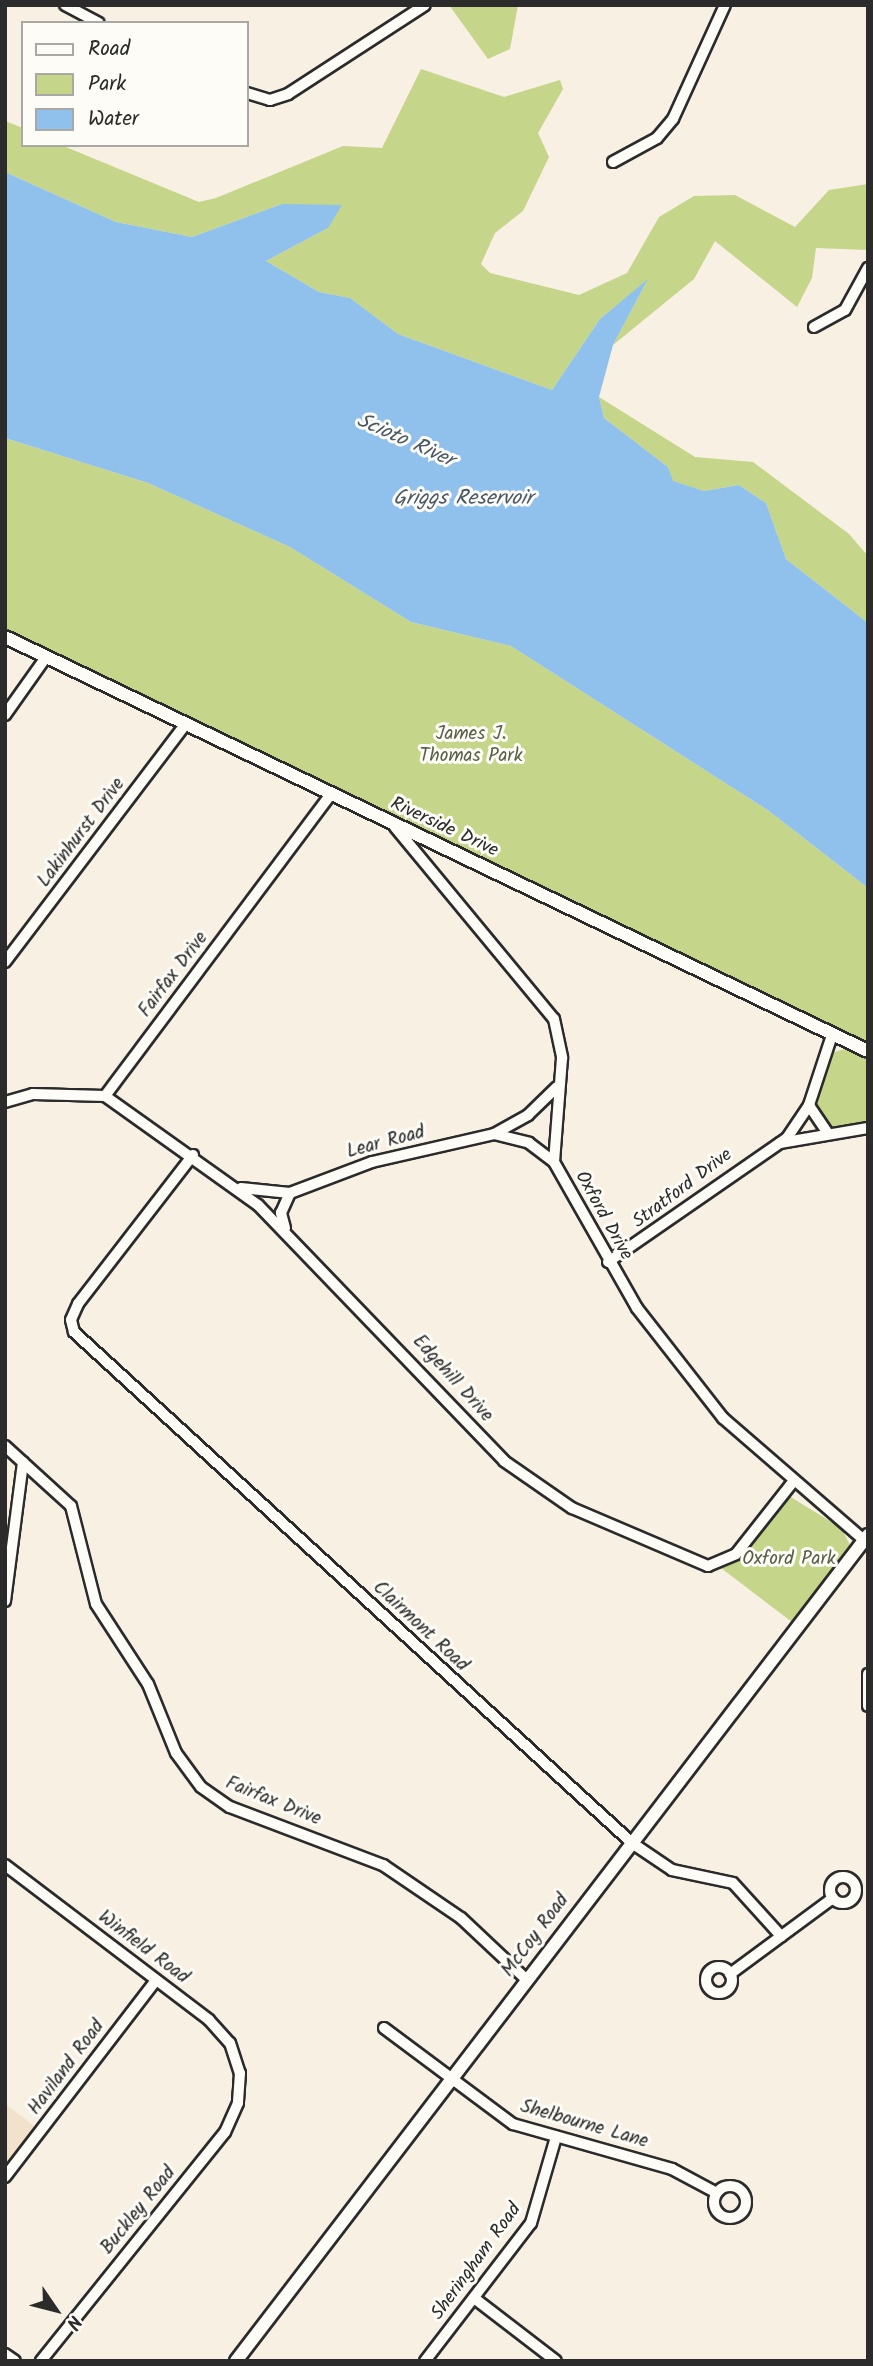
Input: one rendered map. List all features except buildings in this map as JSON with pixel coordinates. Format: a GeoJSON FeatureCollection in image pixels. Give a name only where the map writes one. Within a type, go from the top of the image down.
{"type":"FeatureCollection","features":[{"type":"Feature","properties":{"kind":"main road","name":"Riverside Drive"},"geometry":{"type":"LineString","coordinates":[[5,637],[395,827],[868,1051]]}},
{"type":"Feature","properties":{"kind":"main road","name":"McCoy Road"},"geometry":{"type":"LineString","coordinates":[[236,2361],[866,1538]]}},
{"type":"Feature","properties":{"kind":"street"},"geometry":{"type":"LineString","coordinates":[[65,5],[95,21]]}},
{"type":"Feature","properties":{"kind":"street"},"geometry":{"type":"LineString","coordinates":[[248,93],[270,100],[288,93],[425,5]]}},
{"type":"Feature","properties":{"kind":"street"},"geometry":{"type":"LineString","coordinates":[[613,162],[657,138],[673,119],[725,5]]}},
{"type":"Feature","properties":{"kind":"street"},"geometry":{"type":"LineString","coordinates":[[814,327],[845,310],[868,268]]}},
{"type":"Feature","properties":{"kind":"street"},"geometry":{"type":"LineString","coordinates":[[5,715],[46,657]]}},
{"type":"Feature","properties":{"kind":"street","name":"Lakinhurst Drive"},"geometry":{"type":"LineString","coordinates":[[5,962],[185,725]]}},
{"type":"Feature","properties":{"kind":"street","name":"Fairfax Drive"},"geometry":{"type":"LineString","coordinates":[[105,1096],[330,795]]}},
{"type":"Feature","properties":{"kind":"street","name":"Oxford Drive"},"geometry":{"type":"LineString","coordinates":[[395,827],[554,1018],[562,1058],[554,1162],[608,1262],[716,1409],[792,1483],[866,1538]]}},
{"type":"Feature","properties":{"kind":"street","name":"Stratford Drive"},"geometry":{"type":"LineString","coordinates":[[608,1262],[778,1144],[808,1105],[832,1035]]}},
{"type":"Feature","properties":{"kind":"street","name":"Lear Road"},"geometry":{"type":"LineString","coordinates":[[236,1186],[290,1193],[372,1162],[494,1134],[528,1115],[559,1085]]}},
{"type":"Feature","properties":{"kind":"street"},"geometry":{"type":"LineString","coordinates":[[5,1101],[33,1094],[105,1096]]}},
{"type":"Feature","properties":{"kind":"street","name":"Edgehill Drive"},"geometry":{"type":"LineString","coordinates":[[105,1096],[236,1186],[286,1231],[504,1461],[572,1508],[708,1566],[736,1554],[792,1483]]}},
{"type":"Feature","properties":{"kind":"street"},"geometry":{"type":"LineString","coordinates":[[808,1105],[827,1132]]}},
{"type":"Feature","properties":{"kind":"street","name":"Stratford Drive"},"geometry":{"type":"LineString","coordinates":[[778,1144],[827,1132],[868,1128]]}},
{"type":"Feature","properties":{"kind":"street","name":"Lear Road"},"geometry":{"type":"LineString","coordinates":[[494,1134],[529,1143],[554,1162]]}},
{"type":"Feature","properties":{"kind":"street","name":"Clairmont Road"},"geometry":{"type":"LineString","coordinates":[[193,1155],[78,1304],[71,1320],[74,1332],[134,1391],[632,1843],[673,1870],[733,1883],[781,1936]]}},
{"type":"Feature","properties":{"kind":"street"},"geometry":{"type":"LineString","coordinates":[[286,1231],[281,1213],[290,1193]]}},
{"type":"Feature","properties":{"kind":"street","name":"Fairfax Drive"},"geometry":{"type":"LineString","coordinates":[[5,1446],[71,1506],[96,1604],[148,1684],[176,1753],[201,1787],[230,1807],[383,1865],[461,1917],[527,1980]]}},
{"type":"Feature","properties":{"kind":"street"},"geometry":{"type":"LineString","coordinates":[[5,1601],[23,1462]]}},
{"type":"Feature","properties":{"kind":"street"},"geometry":{"type":"LineString","coordinates":[[868,1674],[863,1693],[868,1706]]}},
{"type":"Feature","properties":{"kind":"street","name":"Winfield Road"},"geometry":{"type":"LineString","coordinates":[[5,1866],[220,2031],[240,2073]]}},
{"type":"Feature","properties":{"kind":"street"},"geometry":{"type":"LineString","coordinates":[[730,1974],[833,1898]]}},
{"type":"Feature","properties":{"kind":"street","name":"Haviland Road"},"geometry":{"type":"LineString","coordinates":[[5,2177],[156,1980]]}},
{"type":"Feature","properties":{"kind":"street","name":"Shelbourne Lane"},"geometry":{"type":"LineString","coordinates":[[384,2028],[504,2119],[556,2137],[672,2169],[715,2192]]}},
{"type":"Feature","properties":{"kind":"street","name":"Buckley Road"},"geometry":{"type":"LineString","coordinates":[[41,2361],[225,2132],[238,2104],[240,2073]]}},
{"type":"Feature","properties":{"kind":"street","name":"Sheringham Road"},"geometry":{"type":"LineString","coordinates":[[425,2361],[535,2215],[556,2137]]}},
{"type":"Feature","properties":{"kind":"street"},"geometry":{"type":"LineString","coordinates":[[474,2298],[556,2361]]}},
{"type":"Feature","properties":{"kind":"street"},"geometry":{"type":"LineString","coordinates":[[5,2354],[15,2361]]}},
{"type":"Feature","properties":{"kind":"shaded area"},"geometry":{"type":"Polygon","coordinates":[[[5,2104],[37,2128],[5,2169],[5,2104]]]}},
{"type":"Feature","properties":{"kind":"green space"},"geometry":{"type":"Polygon","coordinates":[[[449,5],[518,5],[510,49],[488,59],[449,5]]]}},
{"type":"Feature","properties":{"kind":"green space"},"geometry":{"type":"Polygon","coordinates":[[[421,69],[504,97],[560,80],[563,89],[538,133],[549,157],[523,211],[495,233],[481,264],[490,273],[579,295],[627,273],[659,217],[694,196],[735,195],[795,227],[829,190],[868,184],[868,250],[816,248],[812,278],[797,307],[715,241],[694,279],[613,345],[647,281],[600,319],[552,390],[398,334],[350,298],[319,292],[266,261],[328,228],[282,204],[192,237],[116,222],[5,172],[5,121],[21,127],[21,147],[66,147],[199,202],[216,198],[343,146],[382,148],[421,69]]]}},
{"type":"Feature","properties":{"kind":"green space"},"geometry":{"type":"Polygon","coordinates":[[[599,397],[695,457],[753,462],[849,534],[868,556],[868,623],[786,559],[766,503],[739,485],[704,491],[672,481],[668,467],[604,418],[599,397]]]}},
{"type":"Feature","properties":{"kind":"green space","name":"James J. Thomas Park"},"geometry":{"type":"Polygon","coordinates":[[[5,438],[148,483],[290,547],[411,622],[511,646],[769,811],[868,888],[868,1051],[5,637],[5,438]]]}},
{"type":"Feature","properties":{"kind":"green space"},"geometry":{"type":"Polygon","coordinates":[[[845,1049],[868,1060],[868,1125],[830,1128],[813,1104],[831,1053],[845,1049]]]}},
{"type":"Feature","properties":{"kind":"green space","name":"Oxford Park"},"geometry":{"type":"Polygon","coordinates":[[[789,1496],[841,1528],[850,1545],[792,1622],[721,1568],[789,1496]]]}},
{"type":"Feature","properties":{"kind":"water","name":"Griggs Reservoir"},"geometry":{"type":"Polygon","coordinates":[[[5,172],[116,222],[192,237],[282,204],[342,205],[328,228],[266,261],[319,292],[350,298],[398,334],[552,390],[600,319],[648,279],[613,345],[599,397],[604,418],[668,467],[673,481],[704,491],[739,485],[766,503],[786,559],[868,623],[868,888],[769,811],[511,646],[411,622],[290,547],[148,483],[5,438],[5,172]]]}},
{"type":"Feature","properties":{"kind":"water label","name":"Scioto River"},"geometry":{"type":"Point","coordinates":[405,441]}}]}
